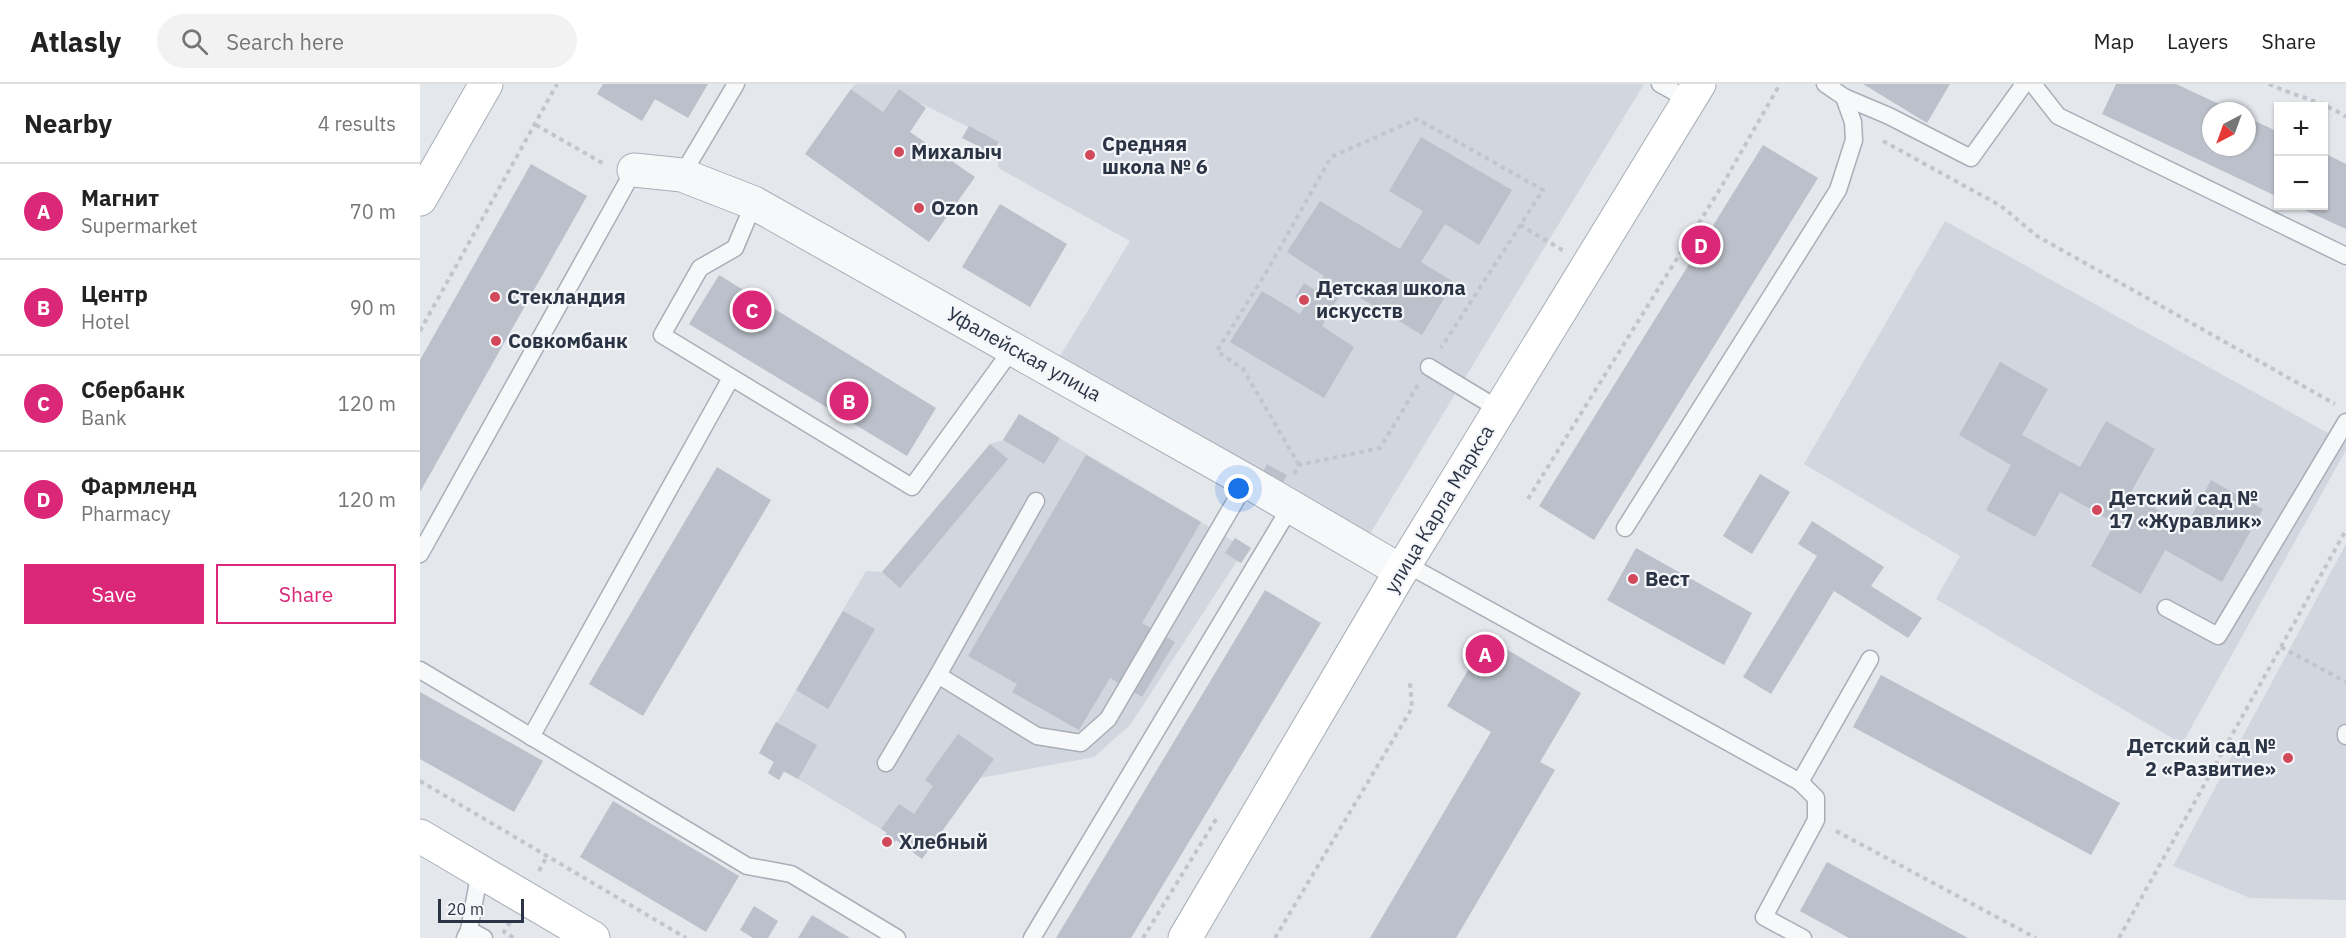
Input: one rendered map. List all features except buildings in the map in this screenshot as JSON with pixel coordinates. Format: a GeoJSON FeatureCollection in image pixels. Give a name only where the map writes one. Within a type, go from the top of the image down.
{"type":"FeatureCollection","features":[{"type":"Feature","properties":{"kind":"street"},"geometry":{"type":"LineString","coordinates":[[420,199],[486,84]]}},
{"type":"Feature","properties":{"kind":"street","name":"улица Карла Маркса"},"geometry":{"type":"LineString","coordinates":[[1185,938],[1403,568],[1694,92]]}},
{"type":"Feature","properties":{"kind":"street","name":"Уфалейская улица"},"geometry":{"type":"LineString","coordinates":[[634,170],[682,175],[754,203],[1247,481],[1291,493],[1403,568]]}},
{"type":"Feature","properties":{"kind":"street"},"geometry":{"type":"LineString","coordinates":[[420,836],[594,938]]}},
{"type":"Feature","properties":{"kind":"lane"},"geometry":{"type":"LineString","coordinates":[[682,175],[736,84]]}},
{"type":"Feature","properties":{"kind":"lane"},"geometry":{"type":"LineString","coordinates":[[1660,84],[1694,92]]}},
{"type":"Feature","properties":{"kind":"lane"},"geometry":{"type":"LineString","coordinates":[[1825,84],[1844,96],[1971,158],[2024,84]]}},
{"type":"Feature","properties":{"kind":"lane"},"geometry":{"type":"LineString","coordinates":[[2033,84],[2058,116],[2346,256]]}},
{"type":"Feature","properties":{"kind":"lane"},"geometry":{"type":"LineString","coordinates":[[1625,528],[1838,190],[1854,140],[1853,122],[1844,96]]}},
{"type":"Feature","properties":{"kind":"lane"},"geometry":{"type":"LineString","coordinates":[[420,554],[634,170]]}},
{"type":"Feature","properties":{"kind":"lane"},"geometry":{"type":"LineString","coordinates":[[754,203],[735,248],[700,268],[662,334],[912,487],[1013,348]]}},
{"type":"Feature","properties":{"kind":"lane"},"geometry":{"type":"LineString","coordinates":[[1429,367],[1500,410]]}},
{"type":"Feature","properties":{"kind":"lane"},"geometry":{"type":"LineString","coordinates":[[531,737],[731,378]]}},
{"type":"Feature","properties":{"kind":"lane"},"geometry":{"type":"LineString","coordinates":[[2166,608],[2218,636],[2346,422]]}},
{"type":"Feature","properties":{"kind":"lane"},"geometry":{"type":"LineString","coordinates":[[938,675],[1037,736],[1081,743],[1108,719],[1247,481]]}},
{"type":"Feature","properties":{"kind":"lane"},"geometry":{"type":"LineString","coordinates":[[1032,938],[1291,493]]}},
{"type":"Feature","properties":{"kind":"lane"},"geometry":{"type":"LineString","coordinates":[[886,763],[1036,501]]}},
{"type":"Feature","properties":{"kind":"lane"},"geometry":{"type":"LineString","coordinates":[[1403,568],[1800,782],[1816,798],[1816,819],[1764,917],[1803,938]]}},
{"type":"Feature","properties":{"kind":"lane"},"geometry":{"type":"LineString","coordinates":[[1800,782],[1870,659]]}},
{"type":"Feature","properties":{"kind":"lane"},"geometry":{"type":"LineString","coordinates":[[420,670],[747,866],[791,874],[897,938]]}},
{"type":"Feature","properties":{"kind":"lane"},"geometry":{"type":"LineString","coordinates":[[473,935],[480,871]]}},
{"type":"Feature","properties":{"kind":"path"},"geometry":{"type":"LineString","coordinates":[[420,331],[557,84]]}},
{"type":"Feature","properties":{"kind":"path"},"geometry":{"type":"LineString","coordinates":[[1528,500],[1720,189],[1780,84]]}},
{"type":"Feature","properties":{"kind":"path"},"geometry":{"type":"LineString","coordinates":[[2269,84],[2330,106],[2346,117]]}},
{"type":"Feature","properties":{"kind":"path"},"geometry":{"type":"LineString","coordinates":[[1291,493],[1299,465],[1243,369],[1217,351],[1267,271],[1331,157],[1417,119],[1543,189],[1380,448],[1299,465]]}},
{"type":"Feature","properties":{"kind":"path"},"geometry":{"type":"LineString","coordinates":[[1853,122],[1889,145],[2001,206],[2037,236],[2326,398]]}},
{"type":"Feature","properties":{"kind":"path"},"geometry":{"type":"LineString","coordinates":[[536,125],[602,163],[634,170]]}},
{"type":"Feature","properties":{"kind":"path"},"geometry":{"type":"LineString","coordinates":[[1520,225],[1565,251]]}},
{"type":"Feature","properties":{"kind":"path"},"geometry":{"type":"LineString","coordinates":[[2119,938],[2346,530]]}},
{"type":"Feature","properties":{"kind":"path"},"geometry":{"type":"LineString","coordinates":[[2281,647],[2346,682]]}},
{"type":"Feature","properties":{"kind":"path"},"geometry":{"type":"LineString","coordinates":[[1275,938],[1412,708],[1410,683]]}},
{"type":"Feature","properties":{"kind":"path"},"geometry":{"type":"LineString","coordinates":[[420,781],[686,938]]}},
{"type":"Feature","properties":{"kind":"path"},"geometry":{"type":"LineString","coordinates":[[1816,819],[2036,938]]}},
{"type":"Feature","properties":{"kind":"shaded area","name":"Детская школа искусств"},"geometry":{"type":"Polygon","coordinates":[[[855,84],[1644,84],[1370,534],[1059,358],[1130,241],[998,168],[999,142],[918,102],[899,89],[883,112],[851,89],[855,84]]]}},
{"type":"Feature","properties":{"kind":"shaded area","name":"Детский сад № 17 «Журавлик»"},"geometry":{"type":"Polygon","coordinates":[[[1945,221],[2346,443],[2346,450],[2182,744],[1936,599],[1960,556],[1804,464],[1945,221]]]}},
{"type":"Feature","properties":{"kind":"shaded area"},"geometry":{"type":"Polygon","coordinates":[[[1019,414],[1233,541],[1235,538],[1251,548],[1241,563],[1237,561],[1130,725],[1094,757],[980,778],[922,859],[896,840],[892,845],[883,838],[887,833],[798,779],[784,772],[779,780],[768,773],[774,762],[759,753],[866,571],[882,572],[990,444],[1004,440],[1019,414]]]}},
{"type":"Feature","properties":{"kind":"shaded area","name":"Детский сад № 2 «Развитие»"},"geometry":{"type":"Polygon","coordinates":[[[2346,544],[2346,900],[2250,898],[2173,866],[2346,544]]]}},
{"type":"Feature","properties":{"kind":"place","name":"Михалыч"},"geometry":{"type":"Point","coordinates":[899,152]}},
{"type":"Feature","properties":{"kind":"place","name":"Средняя школа № 6"},"geometry":{"type":"Point","coordinates":[1090,155]}},
{"type":"Feature","properties":{"kind":"place","name":"Ozon"},"geometry":{"type":"Point","coordinates":[919,208]}},
{"type":"Feature","properties":{"kind":"place","name":"Фармленд"},"geometry":{"type":"Point","coordinates":[1701,245]}},
{"type":"Feature","properties":{"kind":"place","name":"Стекландия"},"geometry":{"type":"Point","coordinates":[495,297]}},
{"type":"Feature","properties":{"kind":"place","name":"Детская школа искусств"},"geometry":{"type":"Point","coordinates":[1304,300]}},
{"type":"Feature","properties":{"kind":"place","name":"Сбербанк"},"geometry":{"type":"Point","coordinates":[752,310]}},
{"type":"Feature","properties":{"kind":"place","name":"Совкомбанк"},"geometry":{"type":"Point","coordinates":[496,341]}},
{"type":"Feature","properties":{"kind":"place","name":"Центр"},"geometry":{"type":"Point","coordinates":[849,401]}},
{"type":"Feature","properties":{"kind":"place","name":"Детский сад № 17 «Журавлик»"},"geometry":{"type":"Point","coordinates":[2097,510]}},
{"type":"Feature","properties":{"kind":"place","name":"Вест"},"geometry":{"type":"Point","coordinates":[1633,579]}},
{"type":"Feature","properties":{"kind":"place","name":"Магнит"},"geometry":{"type":"Point","coordinates":[1485,654]}},
{"type":"Feature","properties":{"kind":"place","name":"Детский сад № 2 «Развитие»"},"geometry":{"type":"Point","coordinates":[2288,758]}},
{"type":"Feature","properties":{"kind":"place","name":"Хлебный"},"geometry":{"type":"Point","coordinates":[887,842]}}]}
